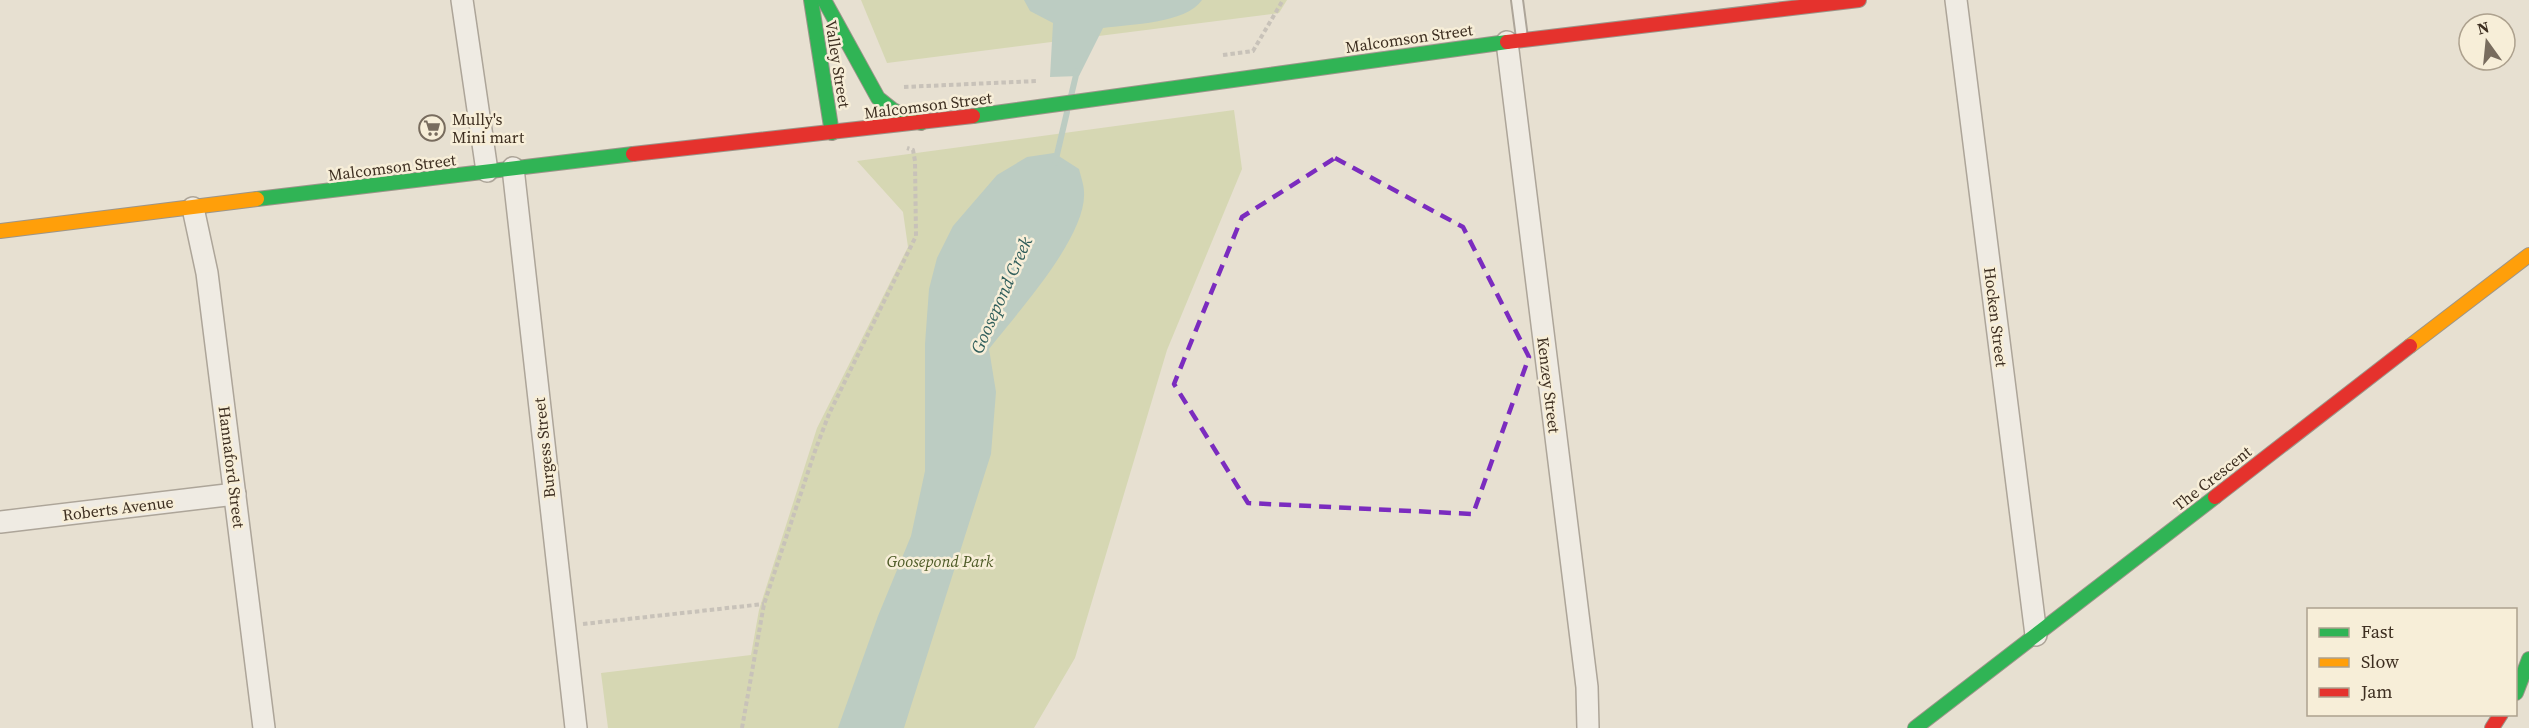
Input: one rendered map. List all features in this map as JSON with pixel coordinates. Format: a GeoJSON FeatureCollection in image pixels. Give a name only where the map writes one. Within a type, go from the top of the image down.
{"type":"FeatureCollection","features":[{"type":"Feature","properties":{"kind":"main road","name":"Valley Street"},"geometry":{"type":"LineString","coordinates":[[811,0],[832,133]]}},
{"type":"Feature","properties":{"kind":"main road"},"geometry":{"type":"LineString","coordinates":[[824,0],[878,98],[893,110],[921,123]]}},
{"type":"Feature","properties":{"kind":"main road","name":"Malcomson Street"},"geometry":{"type":"LineString","coordinates":[[0,231],[487,171],[921,123],[1122,98],[1781,4],[1858,0]]}},
{"type":"Feature","properties":{"kind":"main road","name":"The Crescent"},"geometry":{"type":"LineString","coordinates":[[1915,728],[2529,255]]}},
{"type":"Feature","properties":{"kind":"main road"},"geometry":{"type":"LineString","coordinates":[[2517,690],[2529,659]]}},
{"type":"Feature","properties":{"kind":"main road"},"geometry":{"type":"LineString","coordinates":[[2517,692],[2529,678]]}},
{"type":"Feature","properties":{"kind":"street"},"geometry":{"type":"LineString","coordinates":[[462,0],[487,171]]}},
{"type":"Feature","properties":{"kind":"street","name":"Hocken Street"},"geometry":{"type":"LineString","coordinates":[[1956,0],[2036,635]]}},
{"type":"Feature","properties":{"kind":"street","name":"Kenzey Street"},"geometry":{"type":"LineString","coordinates":[[1515,41],[1587,687],[1588,728]]}},
{"type":"Feature","properties":{"kind":"street","name":"Burgess Street"},"geometry":{"type":"LineString","coordinates":[[513,168],[576,728]]}},
{"type":"Feature","properties":{"kind":"street","name":"Hannaford Street"},"geometry":{"type":"LineString","coordinates":[[193,208],[207,273],[264,728]]}},
{"type":"Feature","properties":{"kind":"street","name":"Roberts Avenue"},"geometry":{"type":"LineString","coordinates":[[0,522],[235,494]]}},
{"type":"Feature","properties":{"kind":"lane"},"geometry":{"type":"LineString","coordinates":[[1515,41],[1517,0]]}},
{"type":"Feature","properties":{"kind":"path"},"geometry":{"type":"LineString","coordinates":[[1216,56],[1253,51],[1282,0]]}},
{"type":"Feature","properties":{"kind":"path"},"geometry":{"type":"LineString","coordinates":[[899,88],[1036,81]]}},
{"type":"Feature","properties":{"kind":"path"},"geometry":{"type":"LineString","coordinates":[[742,728],[764,604],[794,511],[829,414],[916,236],[915,161],[913,150],[902,146]]}},
{"type":"Feature","properties":{"kind":"path"},"geometry":{"type":"LineString","coordinates":[[564,626],[764,604]]}},
{"type":"Feature","properties":{"kind":"highlighted area"},"geometry":{"type":"Polygon","coordinates":[[[1335,158],[1463,227],[1529,357],[1473,514],[1248,503],[1174,384],[1242,217],[1335,158]]]}},
{"type":"Feature","properties":{"kind":"green space"},"geometry":{"type":"Polygon","coordinates":[[[861,0],[1287,0],[1279,13],[887,63],[861,0]]]}},
{"type":"Feature","properties":{"kind":"green space","name":"Goosepond Park"},"geometry":{"type":"Polygon","coordinates":[[[1234,110],[1242,169],[1167,350],[1075,658],[1034,728],[608,728],[601,673],[751,655],[759,610],[817,428],[908,247],[903,212],[857,161],[1234,110]]]}},
{"type":"Feature","properties":{"kind":"water"},"geometry":{"type":"Polygon","coordinates":[[[1024,0],[1202,0],[1183,14],[1157,22],[1103,28],[1079,76],[1050,77],[1053,23],[1030,11],[1024,0]]]}},
{"type":"Feature","properties":{"kind":"water"},"geometry":{"type":"Polygon","coordinates":[[[1054,153],[1079,169],[1084,189],[1082,210],[1074,231],[1048,274],[989,349],[996,392],[991,454],[904,728],[838,728],[878,616],[911,536],[925,471],[925,344],[929,289],[937,258],[953,226],[997,175],[1027,157],[1054,153]]]}},
{"type":"Feature","properties":{"kind":"waterway","name":"Goosepond Creek"},"geometry":{"type":"LineString","coordinates":[[1071,96],[1077,71]]}},
{"type":"Feature","properties":{"kind":"waterway","name":"Goosepond Creek"},"geometry":{"type":"LineString","coordinates":[[1055,163],[1067,112]]}},
{"type":"Feature","properties":{"kind":"traffic: fast"},"geometry":{"type":"LineString","coordinates":[[811,0],[832,133]]}},
{"type":"Feature","properties":{"kind":"traffic: fast"},"geometry":{"type":"LineString","coordinates":[[824,0],[878,98],[893,110],[921,123]]}},
{"type":"Feature","properties":{"kind":"traffic: fast"},"geometry":{"type":"LineString","coordinates":[[973,116],[1507,42]]}},
{"type":"Feature","properties":{"kind":"traffic: fast"},"geometry":{"type":"LineString","coordinates":[[257,199],[633,154]]}},
{"type":"Feature","properties":{"kind":"traffic: fast"},"geometry":{"type":"LineString","coordinates":[[1915,728],[2215,497]]}},
{"type":"Feature","properties":{"kind":"traffic: fast"},"geometry":{"type":"LineString","coordinates":[[2517,690],[2529,659]]}},
{"type":"Feature","properties":{"kind":"traffic: slow"},"geometry":{"type":"LineString","coordinates":[[0,231],[257,199]]}},
{"type":"Feature","properties":{"kind":"traffic: slow"},"geometry":{"type":"LineString","coordinates":[[2410,346],[2529,255]]}},
{"type":"Feature","properties":{"kind":"traffic: jam"},"geometry":{"type":"LineString","coordinates":[[1507,42],[1859,0]]}},
{"type":"Feature","properties":{"kind":"traffic: jam"},"geometry":{"type":"LineString","coordinates":[[633,154],[973,116]]}},
{"type":"Feature","properties":{"kind":"traffic: jam"},"geometry":{"type":"LineString","coordinates":[[2215,497],[2410,346]]}},
{"type":"Feature","properties":{"kind":"traffic: jam"},"geometry":{"type":"LineString","coordinates":[[2492,728],[2500,716]]}},
{"type":"Feature","properties":{"kind":"place","name":"Mully's Mini mart"},"geometry":{"type":"Point","coordinates":[432,128]}}]}
